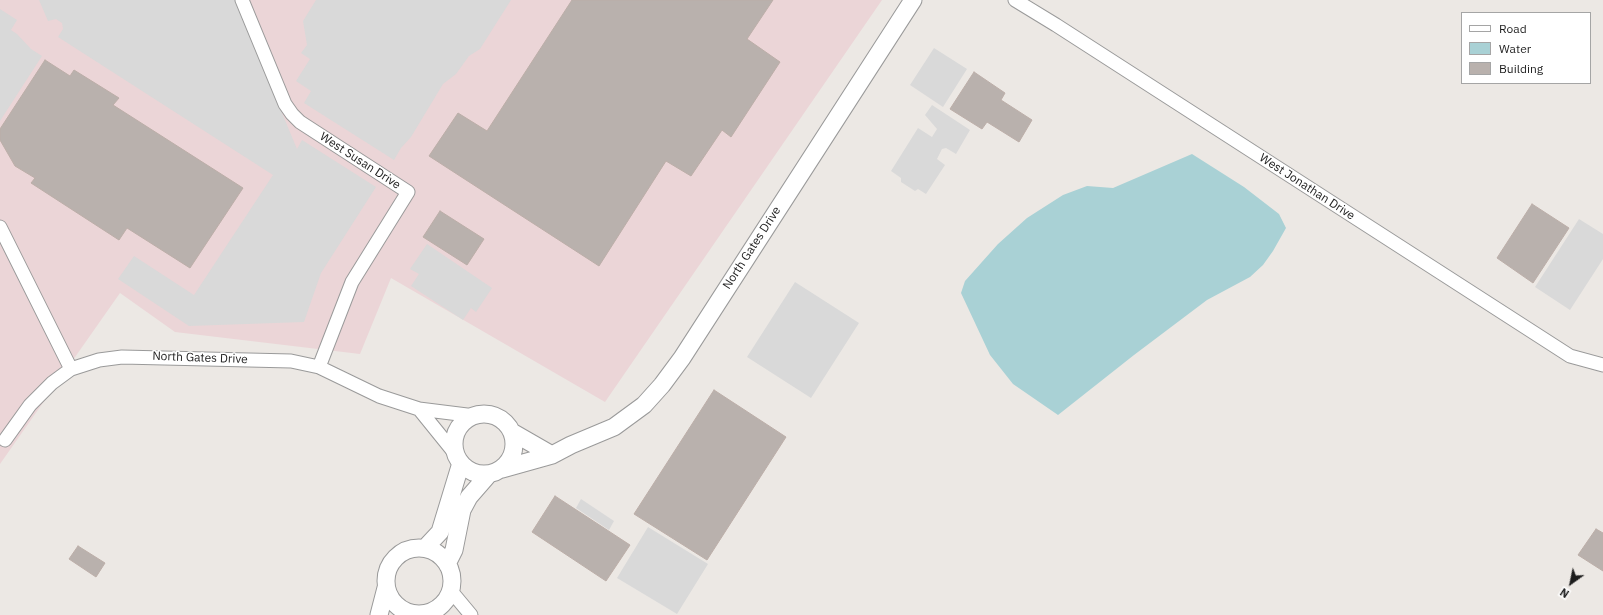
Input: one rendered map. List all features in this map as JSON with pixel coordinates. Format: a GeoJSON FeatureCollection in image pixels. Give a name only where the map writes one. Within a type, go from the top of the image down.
{"type":"FeatureCollection","features":[{"type":"Feature","properties":{"kind":"street","name":"West Susan Drive"},"geometry":{"type":"LineString","coordinates":[[242,0],[285,104],[292,114],[306,126],[408,192],[352,282],[319,367]]}},
{"type":"Feature","properties":{"kind":"street","name":"North Gates Drive"},"geometry":{"type":"LineString","coordinates":[[496,471],[552,455],[570,445],[614,427],[644,405],[662,385],[682,358],[913,0]]}},
{"type":"Feature","properties":{"kind":"street","name":"West Jonathan Drive"},"geometry":{"type":"LineString","coordinates":[[1015,0],[1056,24],[1570,356],[1603,365]]}},
{"type":"Feature","properties":{"kind":"street"},"geometry":{"type":"LineString","coordinates":[[0,227],[71,369]]}},
{"type":"Feature","properties":{"kind":"street","name":"North Gates Drive"},"geometry":{"type":"LineString","coordinates":[[5,440],[30,405],[52,383],[71,369],[99,360],[122,356],[291,361],[319,367],[379,396],[419,409],[475,416]]}},
{"type":"Feature","properties":{"kind":"street"},"geometry":{"type":"LineString","coordinates":[[419,409],[467,468],[474,472],[496,471]]}},
{"type":"Feature","properties":{"kind":"street"},"geometry":{"type":"LineString","coordinates":[[425,548],[440,532],[459,460],[454,447],[455,437],[459,428],[466,420],[483,414],[492,415],[500,419],[507,424],[512,432],[514,439],[513,452],[508,463],[496,471],[469,497],[462,510],[454,550],[447,564]]}},
{"type":"Feature","properties":{"kind":"street"},"geometry":{"type":"LineString","coordinates":[[512,432],[552,455]]}},
{"type":"Feature","properties":{"kind":"street"},"geometry":{"type":"LineString","coordinates":[[379,615],[386,588],[386,577],[389,566],[395,558],[404,551],[414,548],[425,548],[435,552],[444,559],[450,568],[452,580],[451,591],[446,601],[438,608],[428,613],[414,614],[406,612],[397,606],[390,598],[386,588]]}},
{"type":"Feature","properties":{"kind":"street"},"geometry":{"type":"LineString","coordinates":[[451,591],[471,615]]}},
{"type":"Feature","properties":{"kind":"shaded area"},"geometry":{"type":"Polygon","coordinates":[[[0,0],[882,0],[605,402],[391,278],[360,354],[175,332],[120,293],[0,464],[0,0]]]}},
{"type":"Feature","properties":{"kind":"shaded area"},"geometry":{"type":"Polygon","coordinates":[[[39,0],[235,0],[297,149],[302,140],[376,187],[321,273],[304,322],[189,326],[118,279],[134,256],[194,295],[273,175],[58,37],[63,29],[62,23],[56,19],[48,21],[39,0]]]}},
{"type":"Feature","properties":{"kind":"shaded area"},"geometry":{"type":"Polygon","coordinates":[[[316,0],[511,0],[480,49],[469,56],[456,74],[443,84],[411,137],[401,148],[394,160],[304,103],[311,91],[296,81],[310,59],[301,53],[307,45],[303,21],[316,0]]]}},
{"type":"Feature","properties":{"kind":"shaded area"},"geometry":{"type":"Polygon","coordinates":[[[0,9],[17,20],[11,30],[17,34],[31,49],[42,56],[0,121],[0,9]]]}},
{"type":"Feature","properties":{"kind":"shaded area"},"geometry":{"type":"Polygon","coordinates":[[[934,48],[967,69],[943,107],[910,85],[934,48]]]}},
{"type":"Feature","properties":{"kind":"shaded area"},"geometry":{"type":"Polygon","coordinates":[[[932,105],[970,130],[956,154],[946,148],[942,149],[937,159],[945,165],[926,194],[918,189],[915,191],[901,182],[901,178],[891,171],[918,128],[932,137],[937,129],[925,115],[932,105]]]}},
{"type":"Feature","properties":{"kind":"shaded area"},"geometry":{"type":"Polygon","coordinates":[[[1579,219],[1603,234],[1603,259],[1570,310],[1535,287],[1579,219]]]}},
{"type":"Feature","properties":{"kind":"shaded area"},"geometry":{"type":"Polygon","coordinates":[[[427,244],[492,288],[476,312],[471,308],[463,320],[411,286],[419,274],[410,269],[427,244]]]}},
{"type":"Feature","properties":{"kind":"shaded area"},"geometry":{"type":"Polygon","coordinates":[[[795,282],[859,323],[811,398],[747,357],[795,282]]]}},
{"type":"Feature","properties":{"kind":"shaded area"},"geometry":{"type":"Polygon","coordinates":[[[581,499],[614,521],[609,530],[576,508],[581,499]]]}},
{"type":"Feature","properties":{"kind":"shaded area"},"geometry":{"type":"Polygon","coordinates":[[[648,527],[708,564],[677,614],[617,578],[648,527]]]}},
{"type":"Feature","properties":{"kind":"water"},"geometry":{"type":"Polygon","coordinates":[[[1192,154],[1244,187],[1279,214],[1286,228],[1263,265],[1250,277],[1207,300],[1058,415],[1013,384],[990,355],[961,293],[965,281],[998,244],[1027,218],[1063,195],[1087,186],[1113,188],[1192,154]]]}},
{"type":"Feature","properties":{"kind":"building"},"geometry":{"type":"Polygon","coordinates":[[[572,0],[773,0],[747,39],[780,62],[731,137],[722,130],[691,176],[666,161],[599,266],[429,156],[458,113],[487,131],[572,0]]]}},
{"type":"Feature","properties":{"kind":"building"},"geometry":{"type":"Polygon","coordinates":[[[45,60],[70,76],[74,70],[119,98],[113,105],[243,188],[190,268],[127,228],[119,240],[31,183],[35,178],[15,166],[0,140],[0,129],[45,60]]]}},
{"type":"Feature","properties":{"kind":"building"},"geometry":{"type":"Polygon","coordinates":[[[974,72],[1005,93],[1001,100],[1032,120],[1019,142],[987,122],[982,129],[950,109],[974,72]]]}},
{"type":"Feature","properties":{"kind":"building"},"geometry":{"type":"Polygon","coordinates":[[[1532,204],[1569,228],[1533,283],[1497,258],[1532,204]]]}},
{"type":"Feature","properties":{"kind":"building"},"geometry":{"type":"Polygon","coordinates":[[[440,211],[484,239],[467,265],[423,237],[440,211]]]}},
{"type":"Feature","properties":{"kind":"building"},"geometry":{"type":"Polygon","coordinates":[[[714,390],[786,437],[707,560],[634,514],[714,390]]]}},
{"type":"Feature","properties":{"kind":"building"},"geometry":{"type":"Polygon","coordinates":[[[555,496],[630,545],[606,581],[532,532],[555,496]]]}},
{"type":"Feature","properties":{"kind":"building"},"geometry":{"type":"Polygon","coordinates":[[[1596,529],[1603,533],[1603,571],[1578,555],[1596,529]]]}},
{"type":"Feature","properties":{"kind":"building"},"geometry":{"type":"Polygon","coordinates":[[[78,546],[105,563],[96,577],[69,559],[78,546]]]}}]}
